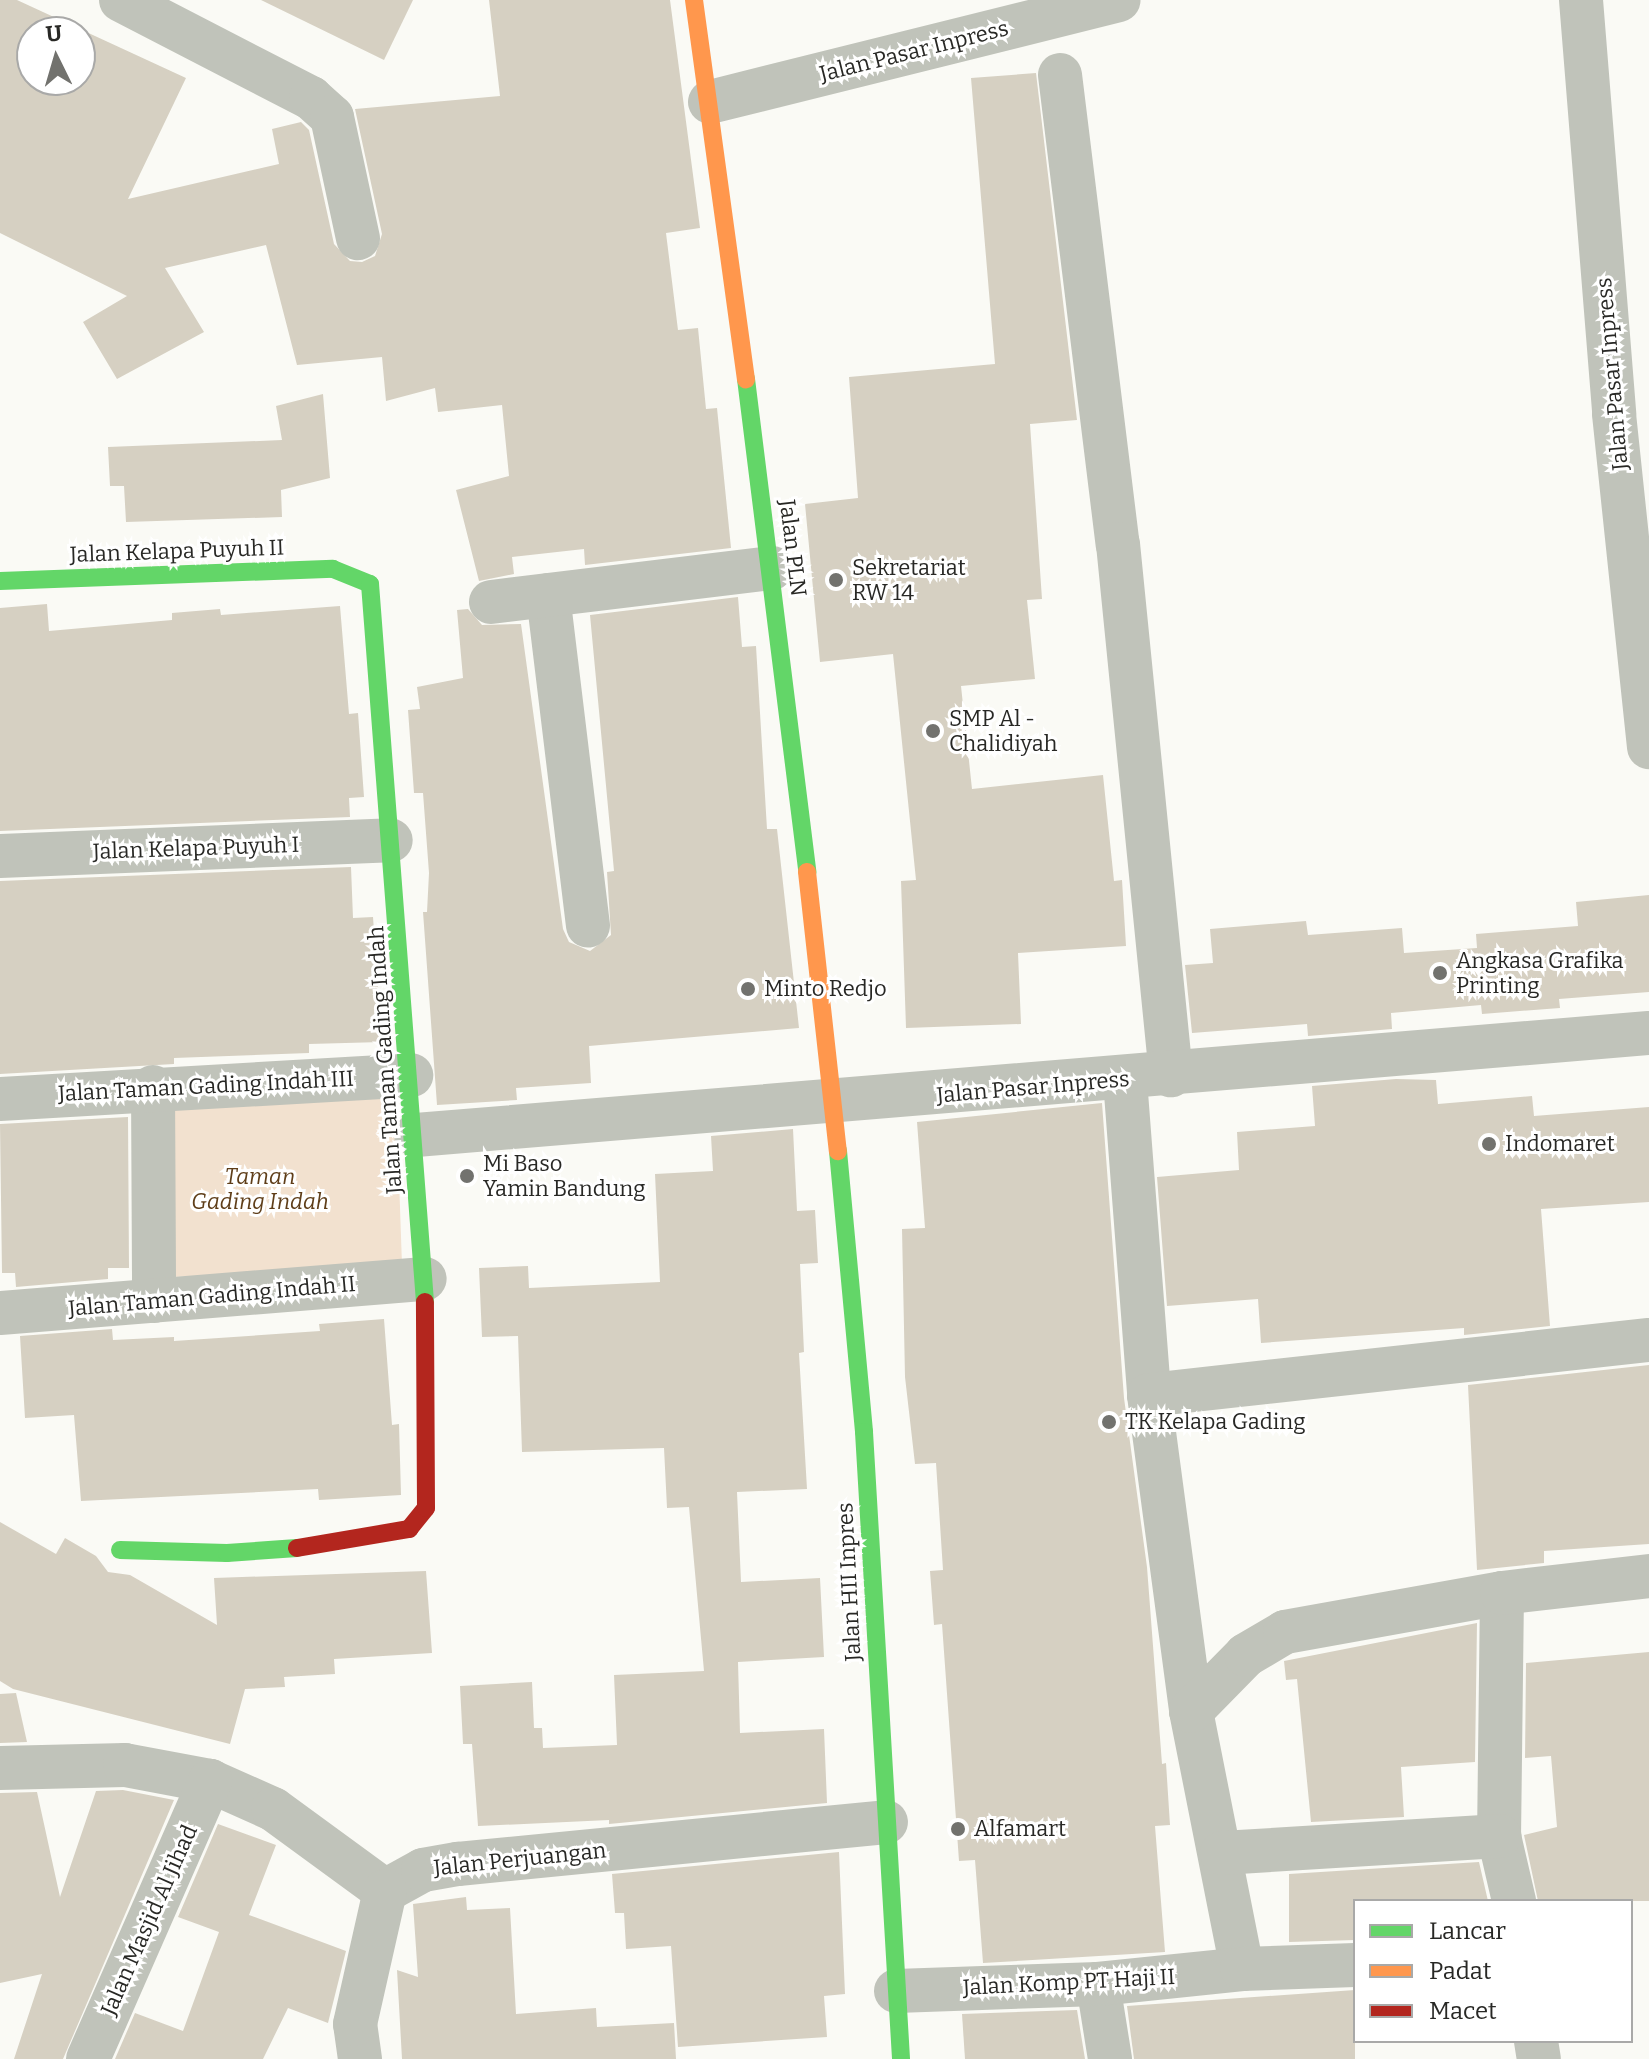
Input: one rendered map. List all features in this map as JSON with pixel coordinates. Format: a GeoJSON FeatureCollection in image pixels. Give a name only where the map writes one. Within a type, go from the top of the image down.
{"type":"FeatureCollection","features":[{"type":"Feature","properties":{"kind":"street"},"geometry":{"type":"LineString","coordinates":[[121,0],[311,98],[332,117],[358,238]]}},
{"type":"Feature","properties":{"kind":"street","name":"Jalan PLN"},"geometry":{"type":"LineString","coordinates":[[694,0],[772,568],[833,1103]]}},
{"type":"Feature","properties":{"kind":"street","name":"Jalan Pasar Inpress"},"geometry":{"type":"LineString","coordinates":[[710,102],[1118,0]]}},
{"type":"Feature","properties":{"kind":"street","name":"Jalan Pasar Inpress"},"geometry":{"type":"LineString","coordinates":[[1581,0],[1632,412],[1649,747]]}},
{"type":"Feature","properties":{"kind":"street"},"geometry":{"type":"LineString","coordinates":[[1060,75],[1118,544],[1171,1075]]}},
{"type":"Feature","properties":{"kind":"street"},"geometry":{"type":"LineString","coordinates":[[491,602],[772,568]]}},
{"type":"Feature","properties":{"kind":"street","name":"Jalan Kelapa Puyuh II"},"geometry":{"type":"LineString","coordinates":[[0,581],[333,569],[354,574]]}},
{"type":"Feature","properties":{"kind":"street","name":"Jalan Taman Gading Indah"},"geometry":{"type":"LineString","coordinates":[[120,1550],[281,1550],[395,1534],[420,1521],[428,1494],[425,1279],[375,603],[370,584],[354,574]]}},
{"type":"Feature","properties":{"kind":"street"},"geometry":{"type":"LineString","coordinates":[[548,595],[588,926]]}},
{"type":"Feature","properties":{"kind":"street","name":"Jalan Kelapa Puyuh I"},"geometry":{"type":"LineString","coordinates":[[0,856],[391,840]]}},
{"type":"Feature","properties":{"kind":"street","name":"Jalan Pasar Inpress"},"geometry":{"type":"LineString","coordinates":[[416,1135],[1125,1080],[1649,1033]]}},
{"type":"Feature","properties":{"kind":"street","name":"Jalan Taman Gading Indah III"},"geometry":{"type":"LineString","coordinates":[[0,1099],[153,1087],[411,1075]]}},
{"type":"Feature","properties":{"kind":"street"},"geometry":{"type":"LineString","coordinates":[[1125,1080],[1149,1395],[1191,1711],[1222,1853],[1242,1969]]}},
{"type":"Feature","properties":{"kind":"street"},"geometry":{"type":"LineString","coordinates":[[153,1087],[154,1301]]}},
{"type":"Feature","properties":{"kind":"street","name":"Jalan HII Inpres"},"geometry":{"type":"LineString","coordinates":[[833,1103],[864,1432],[901,2059]]}},
{"type":"Feature","properties":{"kind":"street","name":"Jalan Taman Gading Indah II"},"geometry":{"type":"LineString","coordinates":[[0,1313],[425,1279]]}},
{"type":"Feature","properties":{"kind":"street"},"geometry":{"type":"LineString","coordinates":[[1149,1395],[1649,1340]]}},
{"type":"Feature","properties":{"kind":"street"},"geometry":{"type":"LineString","coordinates":[[1191,1711],[1246,1655],[1285,1632],[1502,1593],[1649,1576]]}},
{"type":"Feature","properties":{"kind":"street"},"geometry":{"type":"LineString","coordinates":[[1502,1593],[1499,1836],[1514,1899]]}},
{"type":"Feature","properties":{"kind":"street"},"geometry":{"type":"LineString","coordinates":[[0,1768],[125,1765],[210,1781],[273,1809],[385,1891],[355,2024],[360,2059]]}},
{"type":"Feature","properties":{"kind":"street","name":"Jalan Masjid Al Jihad"},"geometry":{"type":"LineString","coordinates":[[88,2059],[210,1781]]}},
{"type":"Feature","properties":{"kind":"street","name":"Jalan Perjuangan"},"geometry":{"type":"LineString","coordinates":[[385,1891],[423,1870],[458,1864],[886,1822]]}},
{"type":"Feature","properties":{"kind":"street"},"geometry":{"type":"LineString","coordinates":[[1222,1853],[1499,1836]]}},
{"type":"Feature","properties":{"kind":"street","name":"Jalan Komp PT Haji II"},"geometry":{"type":"LineString","coordinates":[[896,1991],[1098,1984],[1242,1969],[1353,1965]]}},
{"type":"Feature","properties":{"kind":"street"},"geometry":{"type":"LineString","coordinates":[[1098,1984],[1110,2059]]}},
{"type":"Feature","properties":{"kind":"green space","name":"Taman Gading Indah"},"geometry":{"type":"Polygon","coordinates":[[[396,1093],[402,1269],[172,1277],[166,1101],[396,1093]]]}},
{"type":"Feature","properties":{"kind":"building"},"geometry":{"type":"Polygon","coordinates":[[[0,0],[17,0],[52,16],[16,16],[16,96],[96,96],[96,36],[186,78],[128,199],[279,164],[272,129],[301,122],[309,130],[334,244],[350,261],[362,262],[375,256],[382,234],[355,109],[500,96],[489,0],[670,0],[700,228],[666,233],[678,330],[698,328],[706,409],[717,408],[731,548],[585,565],[584,549],[512,557],[514,574],[479,581],[456,490],[509,476],[502,405],[438,412],[435,388],[386,401],[382,357],[297,365],[266,245],[165,268],[204,332],[117,379],[83,322],[127,296],[0,233],[0,0]]]}},
{"type":"Feature","properties":{"kind":"building"},"geometry":{"type":"Polygon","coordinates":[[[261,0],[413,0],[384,60],[261,0]]]}},
{"type":"Feature","properties":{"kind":"building"},"geometry":{"type":"Polygon","coordinates":[[[1036,73],[1077,420],[1030,424],[1042,599],[1027,600],[1035,679],[961,686],[972,789],[1103,775],[1114,881],[1122,880],[1126,946],[1018,953],[1021,1024],[906,1028],[901,881],[916,880],[893,654],[820,662],[805,504],[858,498],[849,377],[995,364],[971,78],[1036,73]]]}},
{"type":"Feature","properties":{"kind":"building"},"geometry":{"type":"Polygon","coordinates":[[[323,394],[330,478],[281,490],[282,517],[126,522],[124,486],[110,486],[108,447],[282,440],[276,406],[323,394]]]}},
{"type":"Feature","properties":{"kind":"building"},"geometry":{"type":"Polygon","coordinates":[[[738,597],[742,647],[756,646],[767,829],[777,829],[799,1028],[589,1046],[591,1083],[516,1088],[517,1100],[437,1105],[423,912],[427,912],[429,873],[423,793],[414,793],[408,710],[420,709],[417,687],[463,678],[457,610],[468,609],[482,625],[521,624],[563,929],[569,942],[590,951],[611,935],[607,872],[614,871],[590,615],[738,597]]]}},
{"type":"Feature","properties":{"kind":"building"},"geometry":{"type":"Polygon","coordinates":[[[47,604],[49,631],[172,620],[172,613],[220,609],[221,615],[340,606],[349,714],[358,713],[364,797],[349,798],[350,817],[0,831],[0,608],[47,604]]]}},
{"type":"Feature","properties":{"kind":"building"},"geometry":{"type":"Polygon","coordinates":[[[351,867],[353,918],[373,917],[382,1042],[309,1044],[309,1053],[174,1058],[174,1064],[0,1074],[0,881],[351,867]]]}},
{"type":"Feature","properties":{"kind":"building"},"geometry":{"type":"Polygon","coordinates":[[[1649,895],[1649,992],[1559,999],[1560,1008],[1482,1014],[1481,1005],[1391,1013],[1392,1029],[1308,1036],[1307,1024],[1192,1033],[1185,965],[1213,963],[1210,929],[1306,921],[1308,935],[1402,928],[1404,953],[1477,948],[1476,934],[1578,926],[1576,902],[1649,895]]]}},
{"type":"Feature","properties":{"kind":"building"},"geometry":{"type":"Polygon","coordinates":[[[1396,1079],[1436,1080],[1438,1104],[1532,1096],[1534,1116],[1649,1107],[1649,1202],[1541,1209],[1550,1326],[1464,1335],[1464,1328],[1261,1343],[1258,1299],[1167,1306],[1157,1177],[1239,1170],[1237,1132],[1315,1126],[1312,1086],[1396,1079]]]}},
{"type":"Feature","properties":{"kind":"building"},"geometry":{"type":"Polygon","coordinates":[[[1102,1103],[1124,1398],[1147,1567],[1162,1764],[1166,1763],[1170,1825],[1155,1826],[1165,1952],[983,1963],[975,1860],[959,1861],[942,1624],[934,1625],[930,1571],[943,1570],[936,1463],[915,1464],[905,1377],[902,1229],[925,1228],[917,1122],[1102,1103]]]}},
{"type":"Feature","properties":{"kind":"building"},"geometry":{"type":"Polygon","coordinates":[[[128,1117],[129,1268],[108,1268],[108,1279],[16,1287],[15,1273],[2,1273],[0,1124],[128,1117]]]}},
{"type":"Feature","properties":{"kind":"building"},"geometry":{"type":"Polygon","coordinates":[[[793,1129],[797,1211],[815,1210],[818,1263],[800,1264],[804,1352],[799,1353],[807,1489],[737,1492],[741,1582],[820,1578],[824,1657],[738,1662],[740,1733],[824,1729],[827,1803],[609,1824],[609,1820],[478,1826],[472,1744],[463,1744],[460,1686],[532,1682],[534,1728],[542,1728],[543,1748],[617,1745],[614,1675],[704,1671],[689,1507],[667,1508],[664,1448],[522,1452],[518,1336],[482,1337],[479,1268],[528,1266],[529,1288],[660,1282],[655,1174],[713,1171],[711,1136],[793,1129]]]}},
{"type":"Feature","properties":{"kind":"building"},"geometry":{"type":"Polygon","coordinates":[[[384,1319],[392,1425],[399,1424],[401,1495],[319,1500],[318,1489],[81,1501],[74,1415],[25,1418],[20,1336],[112,1329],[113,1340],[174,1337],[174,1341],[320,1331],[319,1324],[384,1319]]]}},
{"type":"Feature","properties":{"kind":"building"},"geometry":{"type":"Polygon","coordinates":[[[1649,1365],[1649,1544],[1544,1551],[1544,1563],[1477,1570],[1468,1385],[1649,1365]]]}},
{"type":"Feature","properties":{"kind":"building"},"geometry":{"type":"Polygon","coordinates":[[[0,1522],[56,1554],[65,1538],[96,1556],[108,1572],[130,1575],[217,1625],[214,1578],[426,1571],[432,1653],[334,1659],[335,1674],[284,1677],[285,1687],[245,1689],[230,1744],[13,1689],[0,1681],[0,1522]]]}},
{"type":"Feature","properties":{"kind":"building"},"geometry":{"type":"Polygon","coordinates":[[[1477,1623],[1475,1762],[1401,1767],[1404,1817],[1311,1822],[1297,1679],[1286,1680],[1284,1661],[1477,1623]]]}},
{"type":"Feature","properties":{"kind":"building"},"geometry":{"type":"Polygon","coordinates":[[[1649,1652],[1649,1901],[1538,1899],[1524,1835],[1557,1827],[1551,1756],[1525,1758],[1526,1663],[1649,1652]]]}},
{"type":"Feature","properties":{"kind":"building"},"geometry":{"type":"Polygon","coordinates":[[[16,1693],[27,1742],[0,1743],[0,1694],[16,1693]]]}},
{"type":"Feature","properties":{"kind":"building"},"geometry":{"type":"Polygon","coordinates":[[[123,1790],[174,1800],[63,2059],[14,2059],[42,1974],[0,1983],[0,1793],[37,1792],[60,1897],[96,1791],[123,1790]]]}},
{"type":"Feature","properties":{"kind":"building"},"geometry":{"type":"Polygon","coordinates":[[[218,1824],[276,1845],[249,1915],[346,1951],[328,2023],[288,2008],[263,2059],[115,2059],[135,2013],[183,2031],[219,1932],[178,1917],[218,1824]]]}},
{"type":"Feature","properties":{"kind":"building"},"geometry":{"type":"Polygon","coordinates":[[[839,1852],[845,1994],[824,1996],[827,2037],[678,2047],[671,1946],[626,1949],[624,1913],[615,1913],[612,1874],[839,1852]]]}},
{"type":"Feature","properties":{"kind":"building"},"geometry":{"type":"Polygon","coordinates":[[[1479,1862],[1488,1899],[1353,1899],[1353,1940],[1289,1942],[1289,1874],[1479,1862]]]}},
{"type":"Feature","properties":{"kind":"building"},"geometry":{"type":"Polygon","coordinates":[[[466,1897],[467,1910],[510,1908],[516,2014],[596,2008],[597,2027],[674,2023],[676,2059],[402,2059],[397,1970],[418,1977],[413,1904],[466,1897]]]}},
{"type":"Feature","properties":{"kind":"building"},"geometry":{"type":"Polygon","coordinates":[[[1353,1990],[1355,2059],[1134,2059],[1127,2006],[1353,1990]]]}},
{"type":"Feature","properties":{"kind":"building"},"geometry":{"type":"Polygon","coordinates":[[[1077,2010],[1085,2059],[965,2059],[962,2014],[1077,2010]]]}},
{"type":"Feature","properties":{"kind":"traffic: fast"},"geometry":{"type":"LineString","coordinates":[[746,379],[807,872]]}},
{"type":"Feature","properties":{"kind":"traffic: fast"},"geometry":{"type":"LineString","coordinates":[[0,581],[333,569],[370,584],[425,1302]]}},
{"type":"Feature","properties":{"kind":"traffic: fast"},"geometry":{"type":"LineString","coordinates":[[838,1151],[864,1432],[901,2059]]}},
{"type":"Feature","properties":{"kind":"traffic: fast"},"geometry":{"type":"LineString","coordinates":[[120,1550],[227,1553],[297,1548]]}},
{"type":"Feature","properties":{"kind":"traffic: slow"},"geometry":{"type":"LineString","coordinates":[[694,0],[746,379]]}},
{"type":"Feature","properties":{"kind":"traffic: slow"},"geometry":{"type":"LineString","coordinates":[[807,872],[838,1151]]}},
{"type":"Feature","properties":{"kind":"traffic: jam"},"geometry":{"type":"LineString","coordinates":[[297,1548],[409,1529],[426,1508],[425,1302]]}},
{"type":"Feature","properties":{"kind":"place","name":"Sekretariat RW 14"},"geometry":{"type":"Point","coordinates":[836,580]}},
{"type":"Feature","properties":{"kind":"place","name":"SMP Al - Chalidiyah"},"geometry":{"type":"Point","coordinates":[933,731]}},
{"type":"Feature","properties":{"kind":"place","name":"Angkasa Grafika Printing"},"geometry":{"type":"Point","coordinates":[1440,973]}},
{"type":"Feature","properties":{"kind":"place","name":"Minto Redjo"},"geometry":{"type":"Point","coordinates":[748,989]}},
{"type":"Feature","properties":{"kind":"place","name":"Indomaret"},"geometry":{"type":"Point","coordinates":[1489,1144]}},
{"type":"Feature","properties":{"kind":"place","name":"Mi Baso Yamin Bandung"},"geometry":{"type":"Point","coordinates":[467,1176]}},
{"type":"Feature","properties":{"kind":"place","name":"TK Kelapa Gading"},"geometry":{"type":"Point","coordinates":[1109,1422]}},
{"type":"Feature","properties":{"kind":"place","name":"Alfamart"},"geometry":{"type":"Point","coordinates":[958,1829]}}]}
